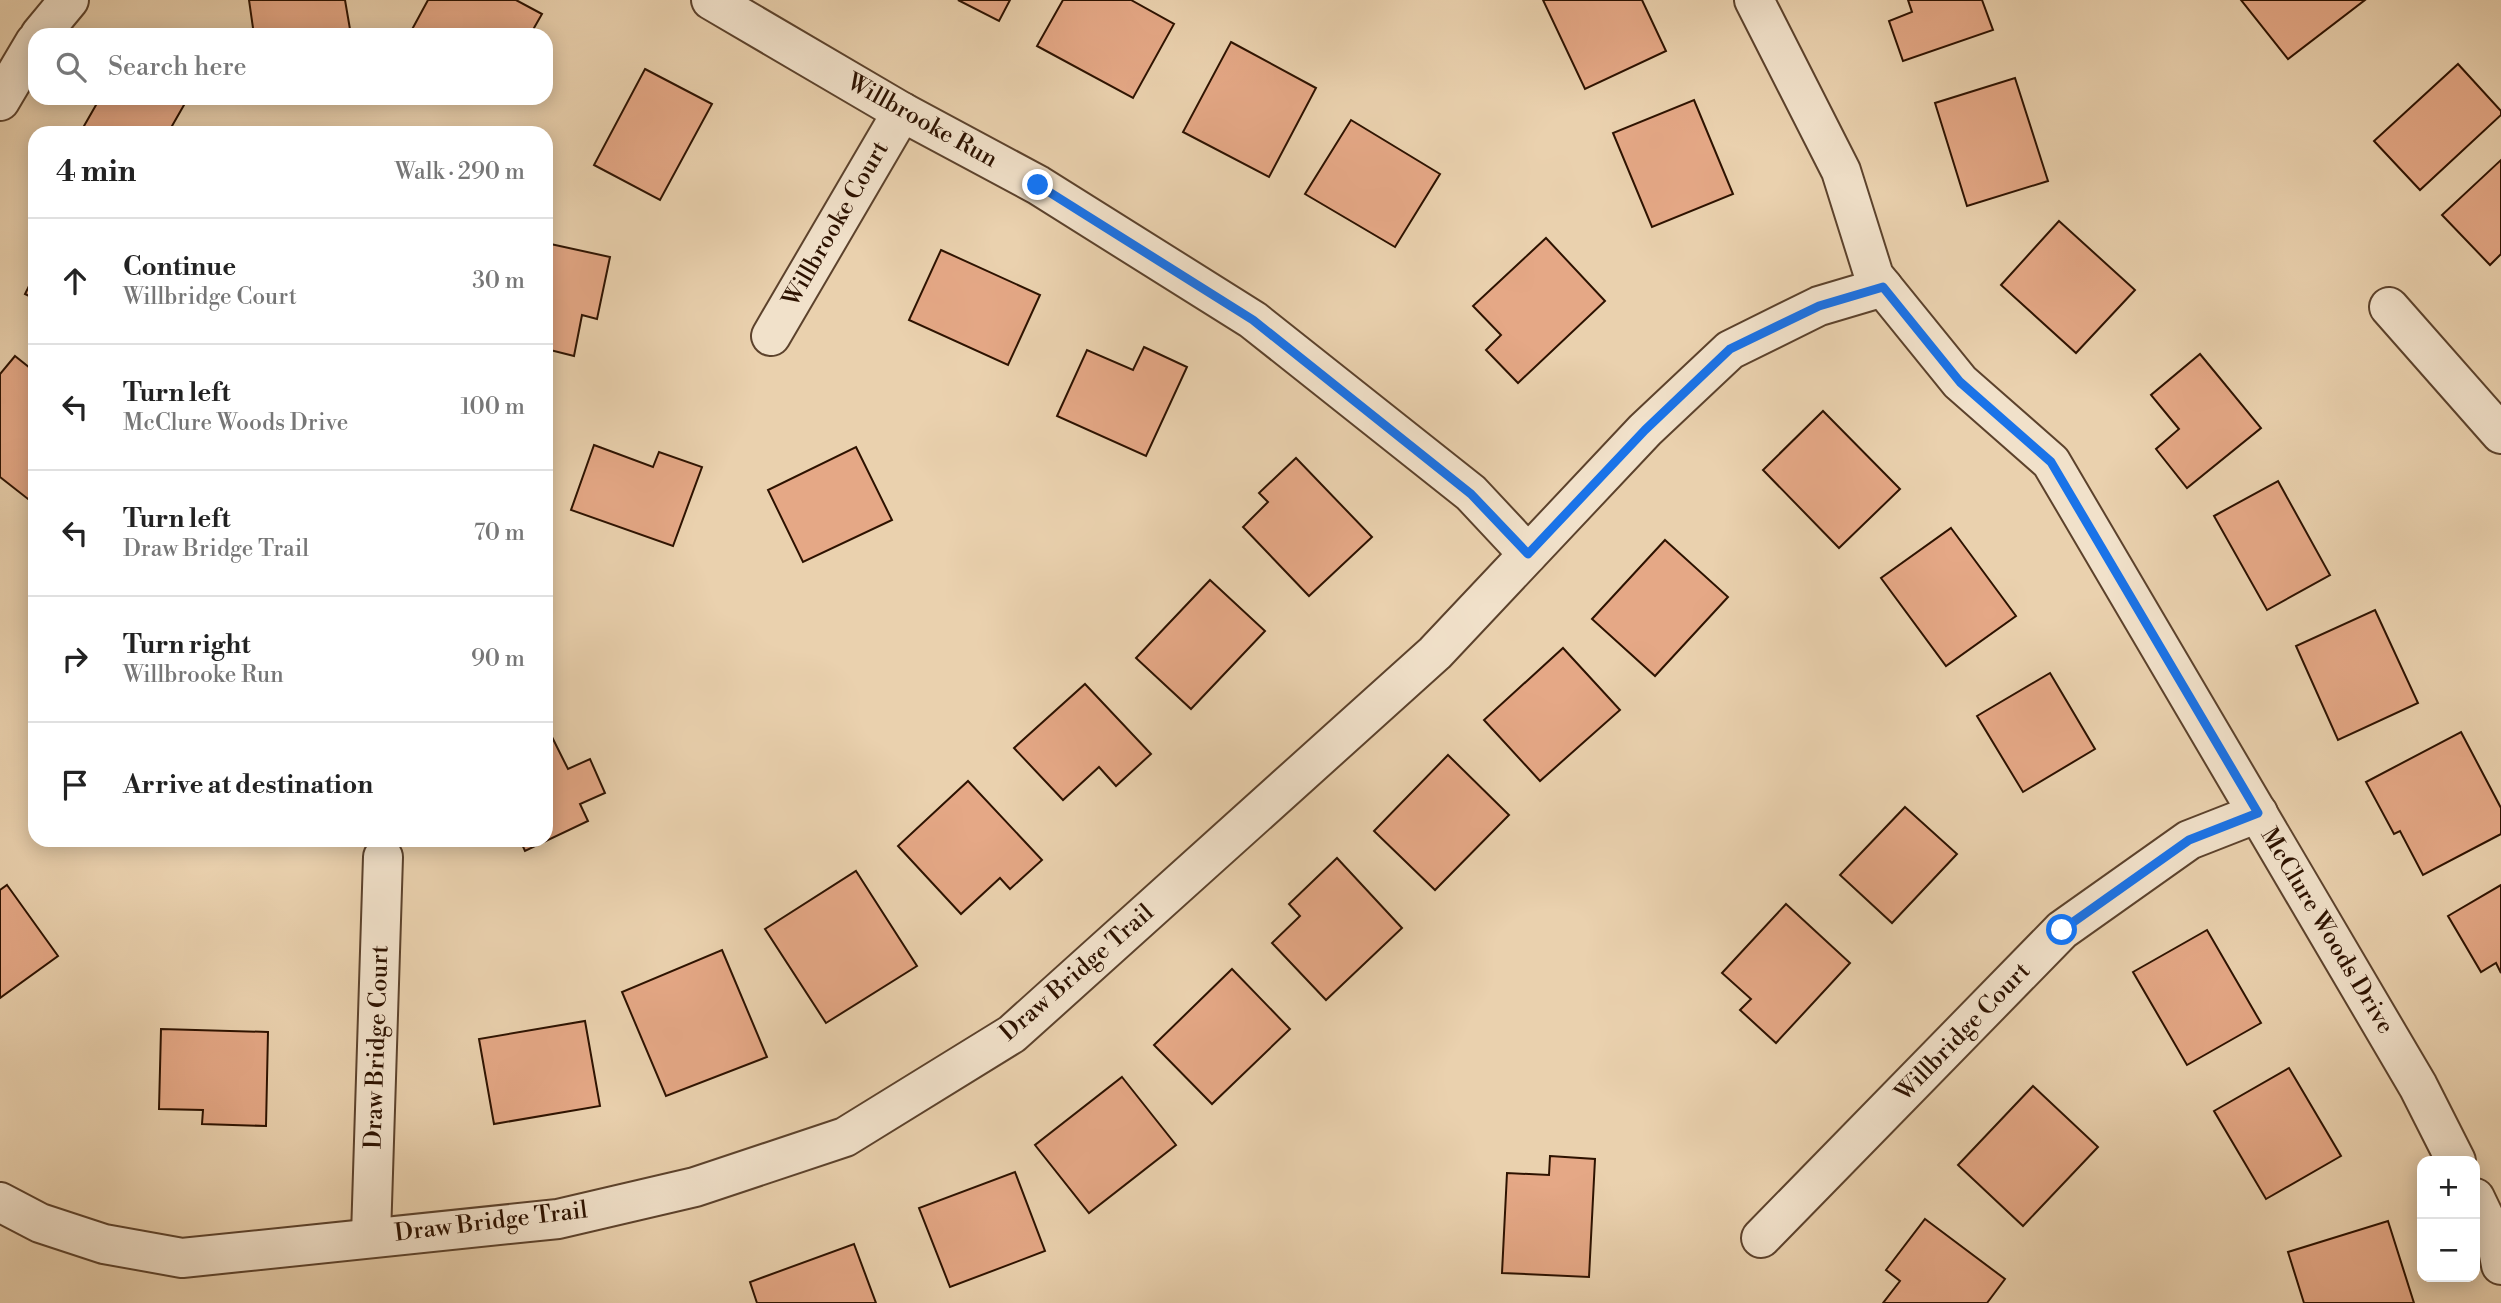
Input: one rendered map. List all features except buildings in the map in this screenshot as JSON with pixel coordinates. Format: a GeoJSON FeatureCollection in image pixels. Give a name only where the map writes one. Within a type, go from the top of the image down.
{"type":"FeatureCollection","features":[{"type":"Feature","properties":{"kind":"street"},"geometry":{"type":"LineString","coordinates":[[46,28],[69,0]]}},
{"type":"Feature","properties":{"kind":"street","name":"Willbrooke Run"},"geometry":{"type":"LineString","coordinates":[[710,0],[902,112],[1038,185],[1253,320],[1471,494],[1528,554]]}},
{"type":"Feature","properties":{"kind":"street","name":"McClure Woods Drive"},"geometry":{"type":"LineString","coordinates":[[1754,0],[1842,171],[1874,276],[1960,382],[2051,462],[2418,1086],[2453,1156]]}},
{"type":"Feature","properties":{"kind":"street"},"geometry":{"type":"LineString","coordinates":[[0,101],[28,54]]}},
{"type":"Feature","properties":{"kind":"street","name":"Willbrooke Court"},"geometry":{"type":"LineString","coordinates":[[771,336],[902,112]]}},
{"type":"Feature","properties":{"kind":"street","name":"Draw Bridge Trail"},"geometry":{"type":"LineString","coordinates":[[0,1202],[40,1223],[104,1244],[182,1258],[371,1236],[558,1219],[695,1187],[845,1137],[1012,1034],[1435,653],[1645,430],[1730,349],[1819,306],[1883,287]]}},
{"type":"Feature","properties":{"kind":"street"},"geometry":{"type":"LineString","coordinates":[[2389,307],[2501,434]]}},
{"type":"Feature","properties":{"kind":"street","name":"Willbridge Court"},"geometry":{"type":"LineString","coordinates":[[1761,1238],[2062,930],[2189,840],[2258,813]]}},
{"type":"Feature","properties":{"kind":"street","name":"Draw Bridge Court"},"geometry":{"type":"LineString","coordinates":[[371,1236],[383,857]]}},
{"type":"Feature","properties":{"kind":"street"},"geometry":{"type":"LineString","coordinates":[[2480,1208],[2497,1244],[2501,1265]]}},
{"type":"Feature","properties":{"kind":"route"},"geometry":{"type":"LineString","coordinates":[[1038,185],[1253,320],[1471,494],[1528,554],[1645,430],[1730,349],[1819,306],[1883,287],[1960,382],[2051,462],[2258,813],[2189,840],[2062,930]]}}]}
